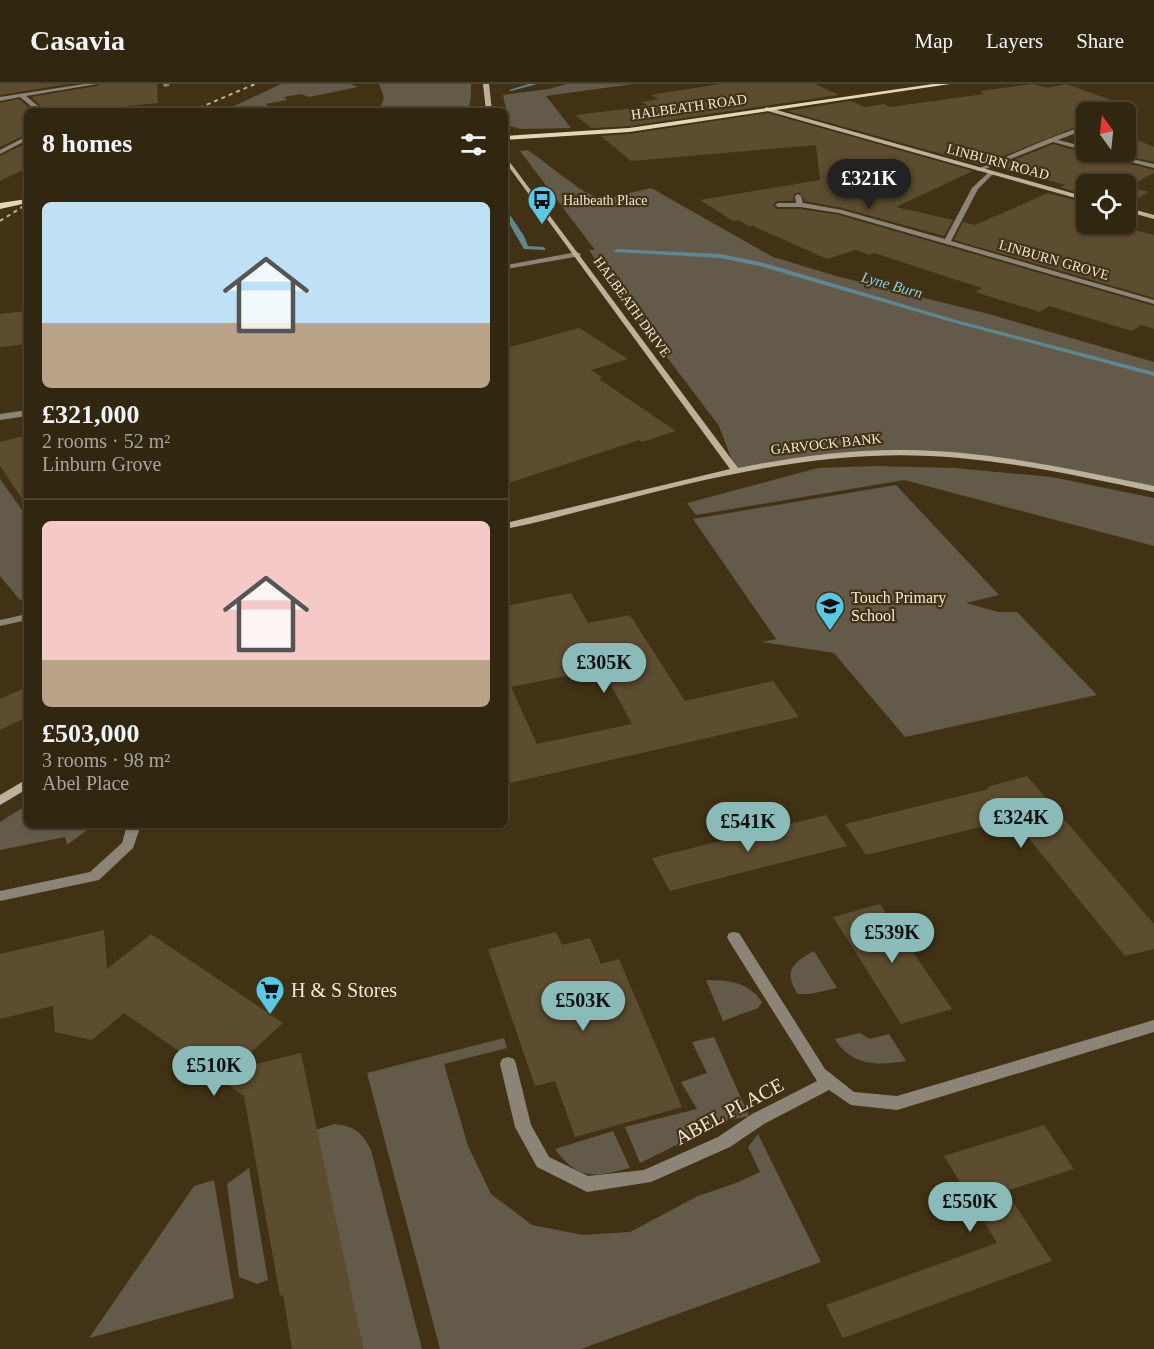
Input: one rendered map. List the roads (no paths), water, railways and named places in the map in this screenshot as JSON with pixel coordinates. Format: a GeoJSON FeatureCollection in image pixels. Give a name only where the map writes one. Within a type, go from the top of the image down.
{"type":"FeatureCollection","features":[{"type":"Feature","properties":{"kind":"main road","name":"HALBEATH ROAD"},"geometry":{"type":"LineString","coordinates":[[508,138],[629,130],[947,84]]}},
{"type":"Feature","properties":{"kind":"main road"},"geometry":{"type":"LineString","coordinates":[[0,206],[24,202]]}},
{"type":"Feature","properties":{"kind":"street"},"geometry":{"type":"LineString","coordinates":[[0,99],[94,84]]}},
{"type":"Feature","properties":{"kind":"street"},"geometry":{"type":"LineString","coordinates":[[486,84],[489,108]]}},
{"type":"Feature","properties":{"kind":"street"},"geometry":{"type":"LineString","coordinates":[[22,96],[37,108]]}},
{"type":"Feature","properties":{"kind":"street","name":"LINBURN ROAD"},"geometry":{"type":"LineString","coordinates":[[766,109],[1076,196]]}},
{"type":"Feature","properties":{"kind":"street"},"geometry":{"type":"LineString","coordinates":[[978,170],[1076,130]]}},
{"type":"Feature","properties":{"kind":"street"},"geometry":{"type":"LineString","coordinates":[[0,152],[24,140]]}},
{"type":"Feature","properties":{"kind":"street"},"geometry":{"type":"LineString","coordinates":[[1048,140],[1076,147]]}},
{"type":"Feature","properties":{"kind":"street","name":"HALBEATH DRIVE"},"geometry":{"type":"LineString","coordinates":[[508,162],[736,471]]}},
{"type":"Feature","properties":{"kind":"street"},"geometry":{"type":"LineString","coordinates":[[1136,162],[1154,166]]}},
{"type":"Feature","properties":{"kind":"street"},"geometry":{"type":"LineString","coordinates":[[948,241],[975,188],[991,173]]}},
{"type":"Feature","properties":{"kind":"street","name":"LINBURN GROVE"},"geometry":{"type":"LineString","coordinates":[[778,205],[799,201],[840,211],[1154,302]]}},
{"type":"Feature","properties":{"kind":"street"},"geometry":{"type":"LineString","coordinates":[[1136,212],[1154,217]]}},
{"type":"Feature","properties":{"kind":"street"},"geometry":{"type":"LineString","coordinates":[[508,267],[577,254]]}},
{"type":"Feature","properties":{"kind":"street"},"geometry":{"type":"LineString","coordinates":[[0,417],[24,413]]}},
{"type":"Feature","properties":{"kind":"street","name":"GARVOCK BANK"},"geometry":{"type":"LineString","coordinates":[[508,526],[736,471],[797,459],[871,453],[930,453],[1040,464],[1154,489]]}},
{"type":"Feature","properties":{"kind":"street"},"geometry":{"type":"LineString","coordinates":[[0,623],[24,618]]}},
{"type":"Feature","properties":{"kind":"street"},"geometry":{"type":"LineString","coordinates":[[0,801],[24,785]]}},
{"type":"Feature","properties":{"kind":"street"},"geometry":{"type":"LineString","coordinates":[[0,896],[94,876],[128,845],[133,828]]}},
{"type":"Feature","properties":{"kind":"street"},"geometry":{"type":"LineString","coordinates":[[734,937],[819,1074],[851,1098],[897,1103],[1154,1026]]}},
{"type":"Feature","properties":{"kind":"street","name":"ABEL PLACE"},"geometry":{"type":"LineString","coordinates":[[508,1064],[523,1127],[543,1162],[587,1184],[645,1177],[724,1142],[758,1119],[830,1082]]}},
{"type":"Feature","properties":{"kind":"waterway","name":"Lyne Burn"},"geometry":{"type":"LineString","coordinates":[[511,90],[535,84]]}},
{"type":"Feature","properties":{"kind":"waterway","name":"Lyne Burn"},"geometry":{"type":"LineString","coordinates":[[508,216],[526,248],[543,249]]}},
{"type":"Feature","properties":{"kind":"waterway","name":"Lyne Burn"},"geometry":{"type":"LineString","coordinates":[[617,251],[721,256],[764,265],[954,321],[1154,374]]}},
{"type":"Feature","properties":{"kind":"railway"},"geometry":{"type":"LineString","coordinates":[[199,108],[255,84]]}},
{"type":"Feature","properties":{"kind":"railway"},"geometry":{"type":"LineString","coordinates":[[0,221],[24,206]]}},
{"type":"Feature","properties":{"kind":"place","name":"Halbeath Place"},"geometry":{"type":"Point","coordinates":[542,226]}},
{"type":"Feature","properties":{"kind":"place","name":"Touch Primary School"},"geometry":{"type":"Point","coordinates":[830,632]}},
{"type":"Feature","properties":{"kind":"place","name":"H & S Stores"},"geometry":{"type":"Point","coordinates":[270,1016]}}]}
